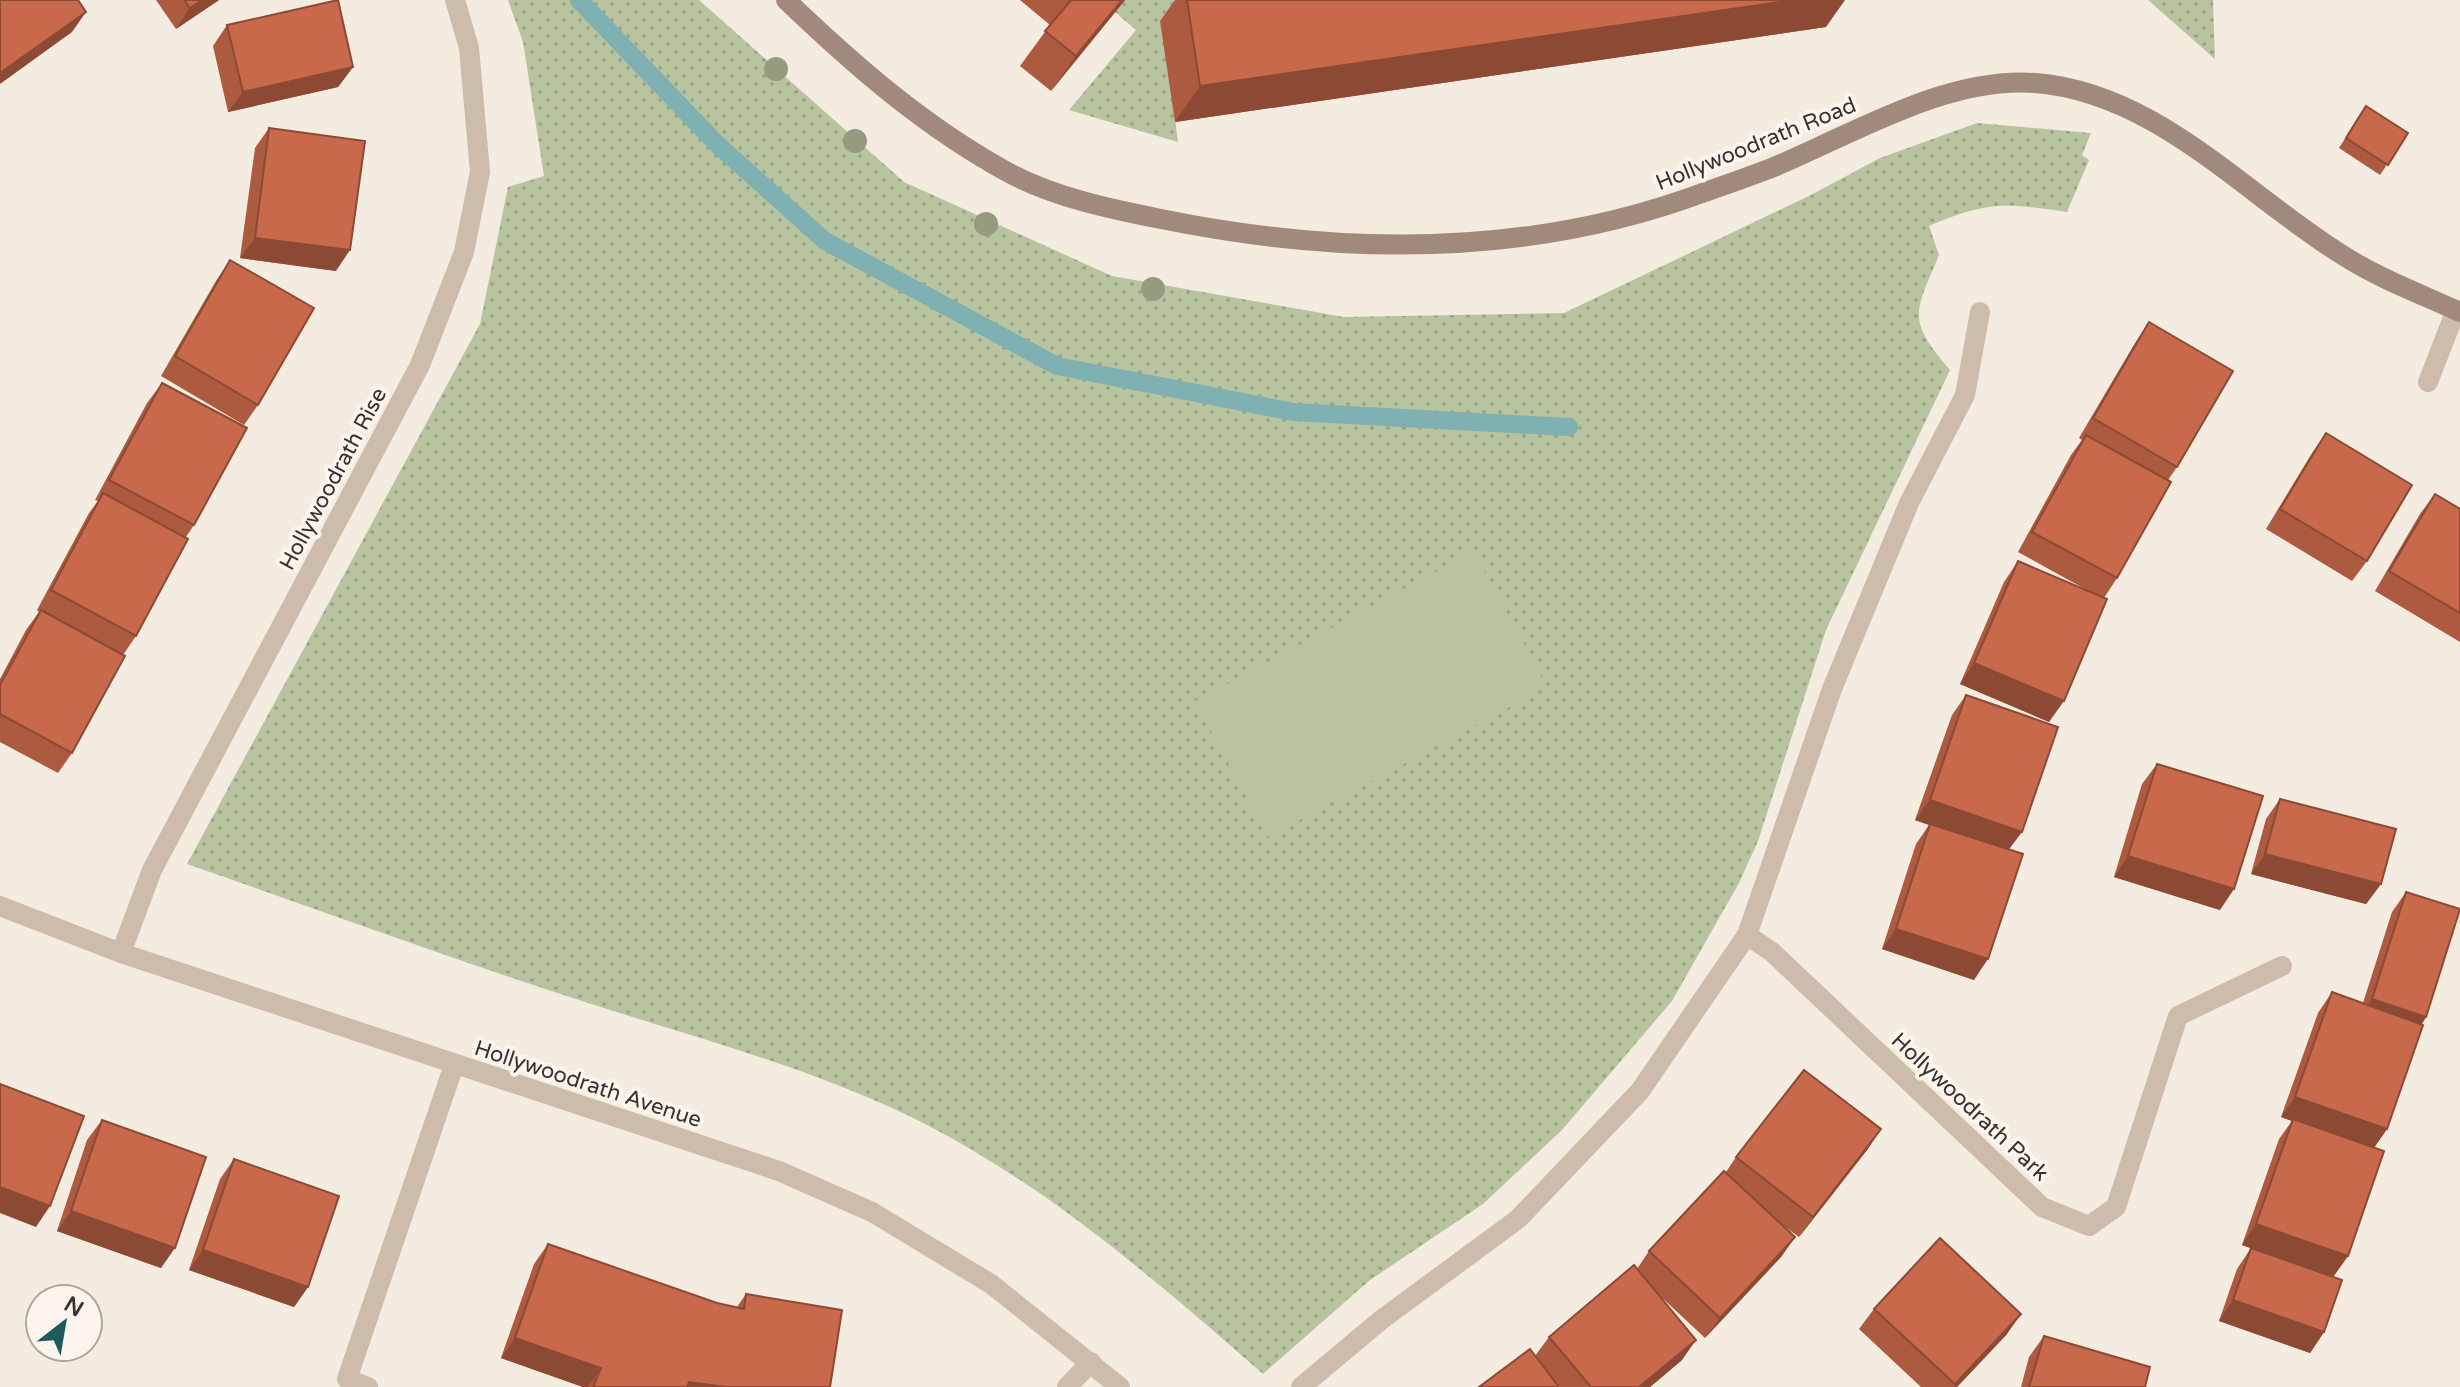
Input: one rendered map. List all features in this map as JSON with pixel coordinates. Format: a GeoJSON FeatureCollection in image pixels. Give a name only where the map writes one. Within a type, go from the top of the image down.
{"type":"FeatureCollection","features":[{"type":"Feature","properties":{"kind":"main road","name":"Hollywoodrath Road"},"geometry":{"type":"LineString","coordinates":[[786,0],[854,65],[929,125],[1016,176],[1100,207],[1233,233],[1341,246],[1501,242],[1659,210],[1772,167],[1898,111],[1980,86],[2028,82],[2068,86],[2141,115],[2344,256],[2458,311]]}},
{"type":"Feature","properties":{"kind":"street","name":"Hollywoodrath Rise"},"geometry":{"type":"LineString","coordinates":[[121,953],[152,870],[420,365],[464,252],[480,172],[469,48],[455,0]]}},
{"type":"Feature","properties":{"kind":"street"},"geometry":{"type":"LineString","coordinates":[[2428,382],[2458,311]]}},
{"type":"Feature","properties":{"kind":"street"},"geometry":{"type":"LineString","coordinates":[[1301,1387],[1381,1320],[1518,1219],[1640,1091],[1747,935],[1838,675],[1909,503],[1965,395],[1980,312]]}},
{"type":"Feature","properties":{"kind":"street","name":"Hollywoodrath Avenue"},"geometry":{"type":"LineString","coordinates":[[0,906],[121,953],[779,1171],[872,1212],[991,1284],[1120,1387]]}},
{"type":"Feature","properties":{"kind":"street","name":"Hollywoodrath Park"},"geometry":{"type":"LineString","coordinates":[[1747,935],[1772,952],[2042,1207],[2089,1226],[2116,1207],[2178,1016],[2282,966]]}},
{"type":"Feature","properties":{"kind":"street"},"geometry":{"type":"LineString","coordinates":[[368,1387],[347,1379],[454,1065]]}},
{"type":"Feature","properties":{"kind":"street"},"geometry":{"type":"LineString","coordinates":[[1067,1387],[1091,1362]]}},
{"type":"Feature","properties":{"kind":"green space"},"geometry":{"type":"Polygon","coordinates":[[[508,0],[699,0],[904,182],[1112,276],[1344,317],[1564,313],[1809,196],[1880,158],[1977,123],[2091,133],[2082,155],[2089,160],[2067,212],[1997,206],[1967,212],[1929,226],[1939,255],[1924,290],[1919,315],[1926,339],[1950,370],[1826,630],[1758,841],[1739,883],[1672,1001],[1562,1130],[1483,1204],[1370,1280],[1263,1374],[1144,1272],[1061,1209],[974,1151],[891,1107],[772,1061],[504,975],[187,864],[480,324],[508,187],[544,176],[523,42],[508,0]]]}},
{"type":"Feature","properties":{"kind":"green space"},"geometry":{"type":"Polygon","coordinates":[[[1101,0],[1214,0],[1217,24],[1164,31],[1178,142],[1069,110],[1136,30],[1101,0]]]}},
{"type":"Feature","properties":{"kind":"green space"},"geometry":{"type":"Polygon","coordinates":[[[2148,0],[2213,0],[2215,59],[2148,0]]]}},
{"type":"Feature","properties":{"kind":"green space"},"geometry":{"type":"Polygon","coordinates":[[[1474,551],[1547,687],[1268,837],[1195,701],[1474,551]]]}},
{"type":"Feature","properties":{"kind":"building"},"geometry":{"type":"Polygon","coordinates":[[[0,0],[78,0],[86,12],[0,73],[0,0]]]}},
{"type":"Feature","properties":{"kind":"building"},"geometry":{"type":"Polygon","coordinates":[[[184,0],[202,0],[190,8],[184,0]]]}},
{"type":"Feature","properties":{"kind":"building"},"geometry":{"type":"Polygon","coordinates":[[[338,0],[353,67],[243,92],[227,25],[338,0]]]}},
{"type":"Feature","properties":{"kind":"building"},"geometry":{"type":"Polygon","coordinates":[[[1071,0],[1122,0],[1076,56],[1045,31],[1071,0]]]}},
{"type":"Feature","properties":{"kind":"building"},"geometry":{"type":"Polygon","coordinates":[[[1187,0],[1794,0],[1200,86],[1187,0]]]}},
{"type":"Feature","properties":{"kind":"building"},"geometry":{"type":"Polygon","coordinates":[[[2366,106],[2408,133],[2388,165],[2346,138],[2366,106]]]}},
{"type":"Feature","properties":{"kind":"building"},"geometry":{"type":"Polygon","coordinates":[[[269,128],[365,141],[350,250],[255,238],[269,128]]]}},
{"type":"Feature","properties":{"kind":"building"},"geometry":{"type":"Polygon","coordinates":[[[230,260],[314,308],[258,405],[175,356],[230,260]]]}},
{"type":"Feature","properties":{"kind":"building"},"geometry":{"type":"Polygon","coordinates":[[[2149,322],[2233,371],[2177,467],[2093,418],[2149,322]]]}},
{"type":"Feature","properties":{"kind":"building"},"geometry":{"type":"Polygon","coordinates":[[[162,383],[247,428],[194,525],[109,480],[162,383]]]}},
{"type":"Feature","properties":{"kind":"building"},"geometry":{"type":"Polygon","coordinates":[[[2326,433],[2412,485],[2367,561],[2280,509],[2326,433]]]}},
{"type":"Feature","properties":{"kind":"building"},"geometry":{"type":"Polygon","coordinates":[[[2086,435],[2171,482],[2117,578],[2032,532],[2086,435]]]}},
{"type":"Feature","properties":{"kind":"building"},"geometry":{"type":"Polygon","coordinates":[[[103,493],[188,539],[136,636],[51,590],[103,493]]]}},
{"type":"Feature","properties":{"kind":"building"},"geometry":{"type":"Polygon","coordinates":[[[2435,494],[2460,509],[2460,613],[2389,571],[2435,494]]]}},
{"type":"Feature","properties":{"kind":"building"},"geometry":{"type":"Polygon","coordinates":[[[2018,561],[2107,599],[2064,701],[1974,663],[2018,561]]]}},
{"type":"Feature","properties":{"kind":"building"},"geometry":{"type":"Polygon","coordinates":[[[41,610],[125,656],[72,753],[0,714],[0,685],[41,610]]]}},
{"type":"Feature","properties":{"kind":"building"},"geometry":{"type":"Polygon","coordinates":[[[1966,695],[2058,727],[2022,832],[1930,800],[1966,695]]]}},
{"type":"Feature","properties":{"kind":"building"},"geometry":{"type":"Polygon","coordinates":[[[2157,764],[2263,796],[2234,889],[2128,856],[2157,764]]]}},
{"type":"Feature","properties":{"kind":"building"},"geometry":{"type":"Polygon","coordinates":[[[2280,799],[2396,829],[2381,884],[2265,854],[2280,799]]]}},
{"type":"Feature","properties":{"kind":"building"},"geometry":{"type":"Polygon","coordinates":[[[1930,824],[2023,854],[1988,959],[1896,929],[1930,824]]]}},
{"type":"Feature","properties":{"kind":"building"},"geometry":{"type":"Polygon","coordinates":[[[2406,892],[2460,909],[2426,1017],[2372,999],[2406,892]]]}},
{"type":"Feature","properties":{"kind":"building"},"geometry":{"type":"Polygon","coordinates":[[[2332,992],[2423,1025],[2387,1129],[2295,1097],[2332,992]]]}},
{"type":"Feature","properties":{"kind":"building"},"geometry":{"type":"Polygon","coordinates":[[[1804,1070],[1881,1129],[1813,1217],[1736,1157],[1804,1070]]]}},
{"type":"Feature","properties":{"kind":"building"},"geometry":{"type":"Polygon","coordinates":[[[0,1084],[84,1116],[50,1206],[0,1187],[0,1084]]]}},
{"type":"Feature","properties":{"kind":"building"},"geometry":{"type":"Polygon","coordinates":[[[2293,1119],[2384,1151],[2348,1256],[2256,1224],[2293,1119]]]}},
{"type":"Feature","properties":{"kind":"building"},"geometry":{"type":"Polygon","coordinates":[[[102,1120],[206,1157],[175,1248],[71,1211],[102,1120]]]}},
{"type":"Feature","properties":{"kind":"building"},"geometry":{"type":"Polygon","coordinates":[[[234,1159],[339,1196],[308,1287],[203,1250],[234,1159]]]}},
{"type":"Feature","properties":{"kind":"building"},"geometry":{"type":"Polygon","coordinates":[[[1724,1171],[1795,1237],[1720,1318],[1649,1251],[1724,1171]]]}},
{"type":"Feature","properties":{"kind":"building"},"geometry":{"type":"Polygon","coordinates":[[[1940,1238],[2021,1314],[1955,1384],[1874,1309],[1940,1238]]]}},
{"type":"Feature","properties":{"kind":"building"},"geometry":{"type":"Polygon","coordinates":[[[548,1244],[717,1303],[744,1309],[746,1294],[842,1310],[830,1387],[726,1387],[689,1382],[687,1387],[593,1387],[601,1368],[515,1338],[548,1244]]]}},
{"type":"Feature","properties":{"kind":"building"},"geometry":{"type":"Polygon","coordinates":[[[2251,1248],[2342,1280],[2324,1332],[2233,1300],[2251,1248]]]}},
{"type":"Feature","properties":{"kind":"building"},"geometry":{"type":"Polygon","coordinates":[[[1634,1265],[1696,1340],[1639,1387],[1591,1387],[1549,1337],[1634,1265]]]}},
{"type":"Feature","properties":{"kind":"building"},"geometry":{"type":"Polygon","coordinates":[[[2044,1336],[2150,1367],[2145,1387],[2029,1387],[2044,1336]]]}},
{"type":"Feature","properties":{"kind":"building"},"geometry":{"type":"Polygon","coordinates":[[[1530,1349],[1559,1387],[1479,1387],[1530,1349]]]}},
{"type":"Feature","properties":{"kind":"waterway"},"geometry":{"type":"LineString","coordinates":[[579,0],[718,145],[825,241],[1057,366],[1294,412],[1569,427]]}}]}
